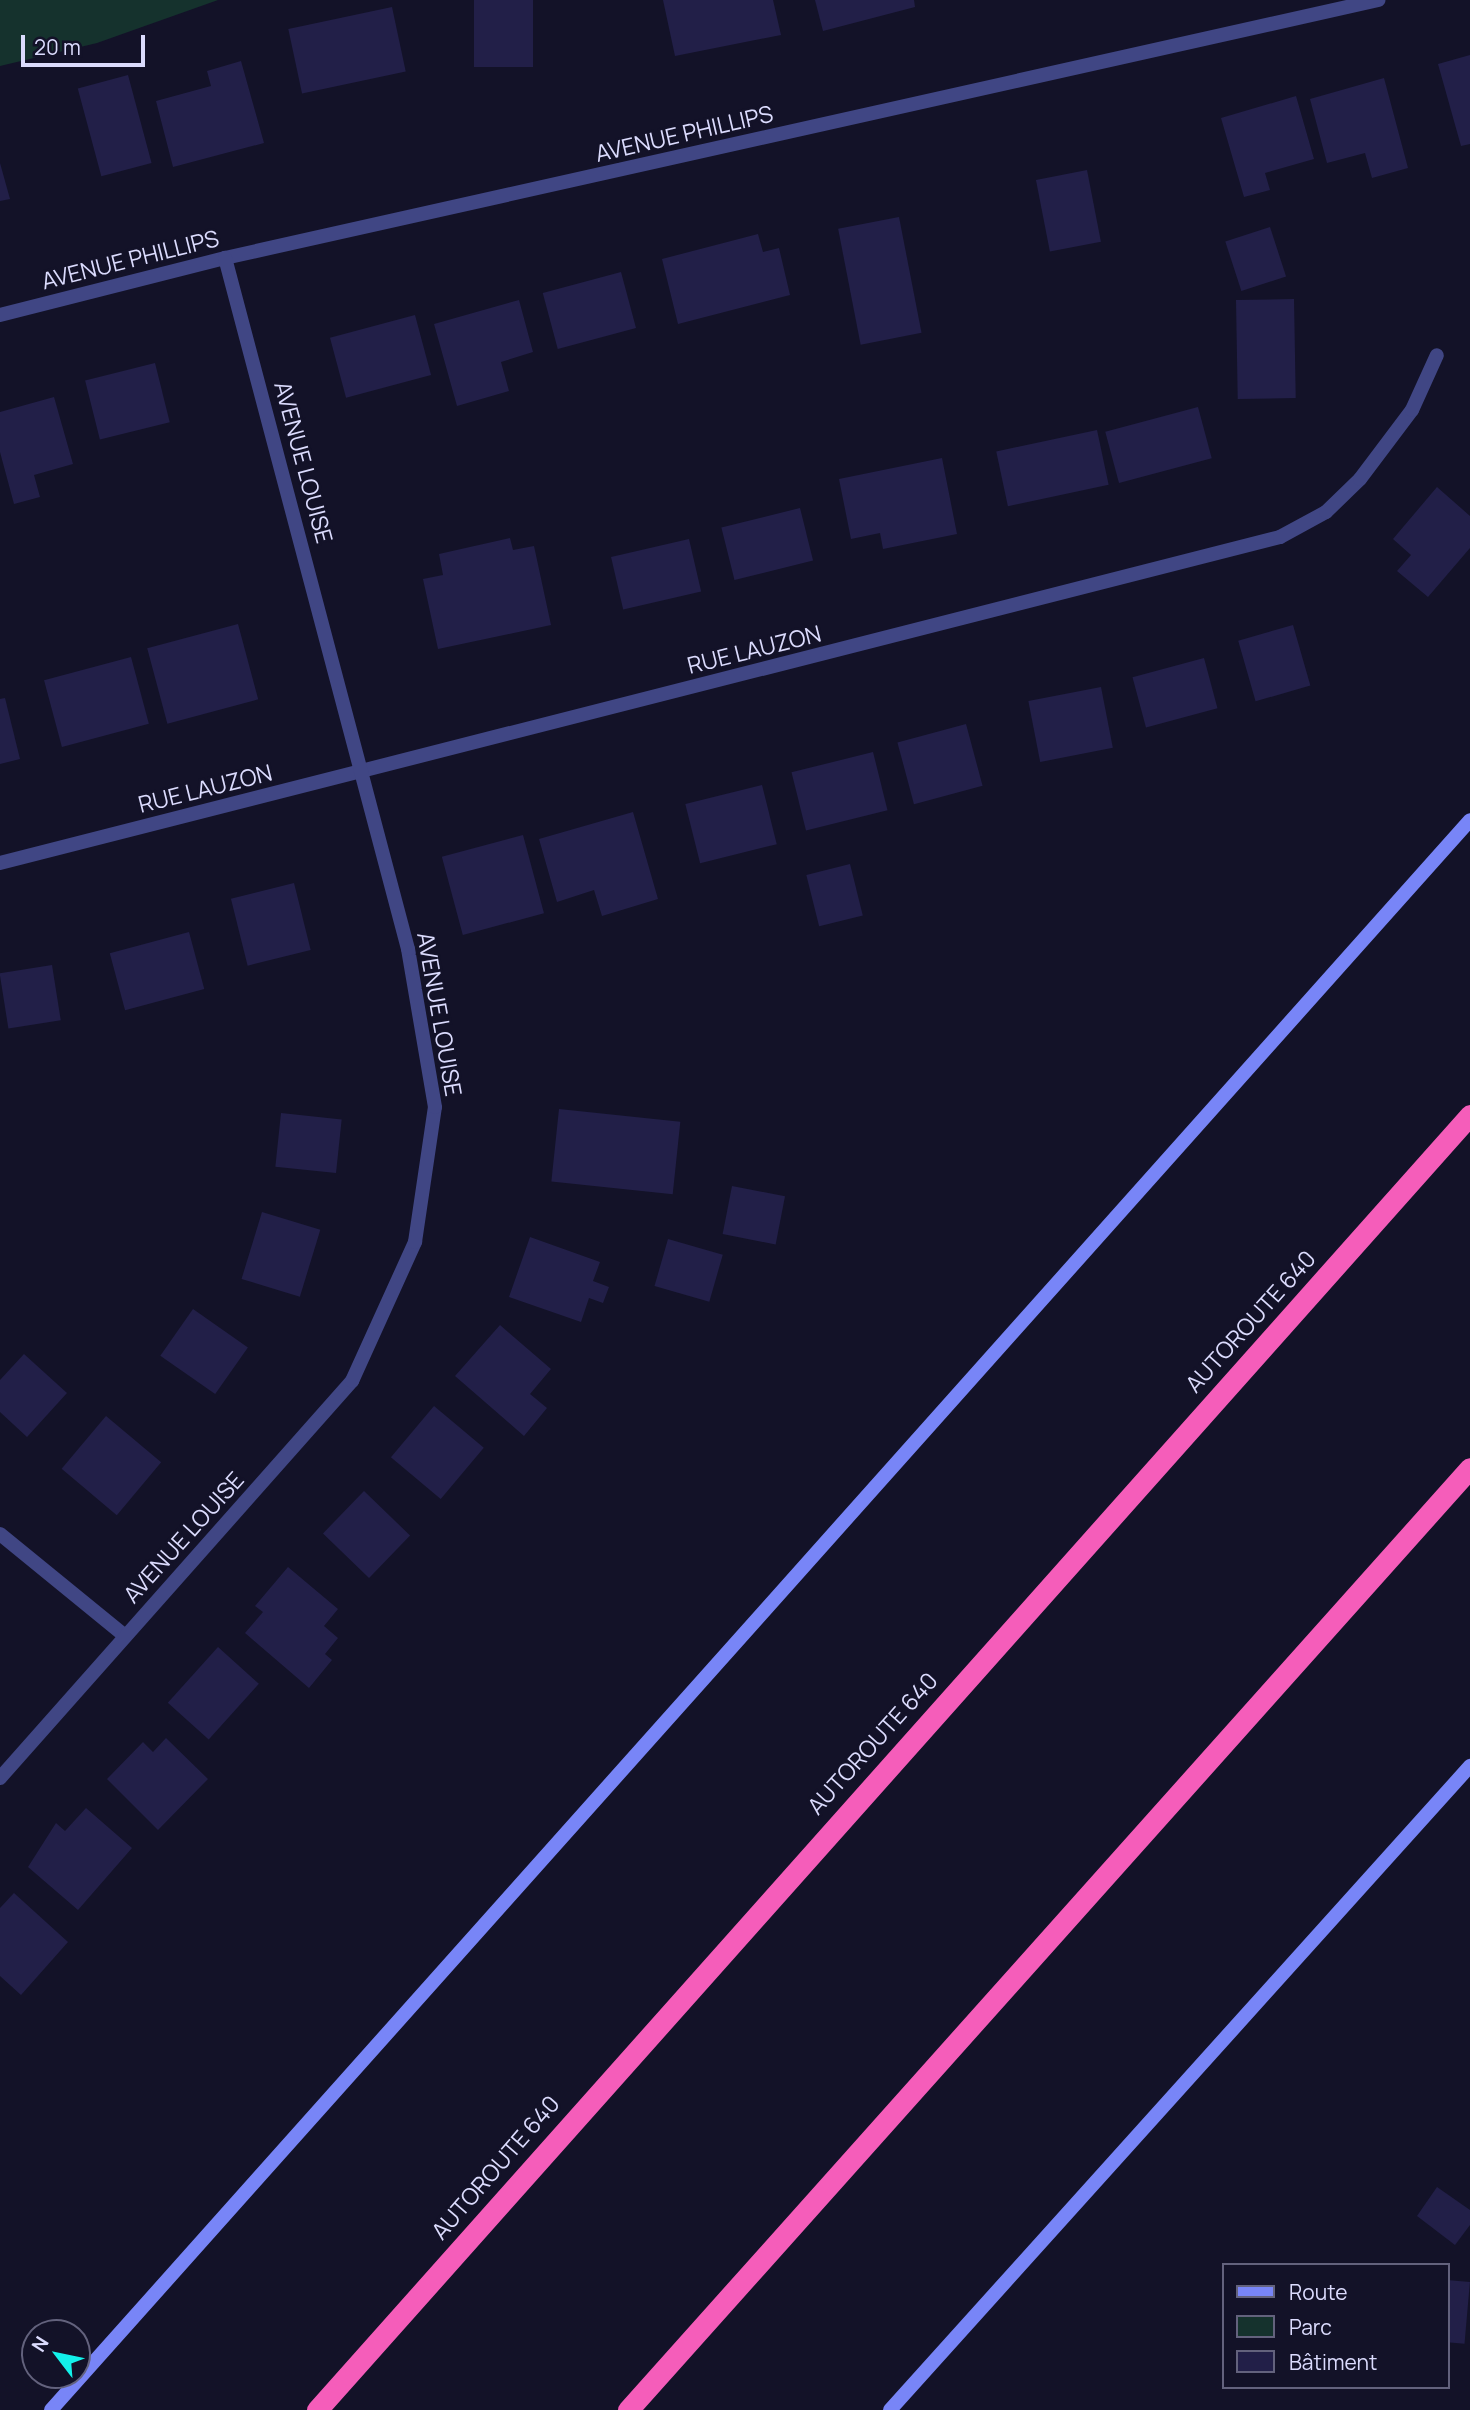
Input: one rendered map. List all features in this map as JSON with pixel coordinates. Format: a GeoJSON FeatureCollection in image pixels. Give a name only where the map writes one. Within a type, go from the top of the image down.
{"type":"FeatureCollection","features":[{"type":"Feature","properties":{"kind":"highway","name":"AUTOROUTE 640"},"geometry":{"type":"LineString","coordinates":[[317,2410],[1470,1115]]}},
{"type":"Feature","properties":{"kind":"highway"},"geometry":{"type":"LineString","coordinates":[[628,2410],[1470,1468]]}},
{"type":"Feature","properties":{"kind":"main road"},"geometry":{"type":"LineString","coordinates":[[51,2410],[1470,820]]}},
{"type":"Feature","properties":{"kind":"main road"},"geometry":{"type":"LineString","coordinates":[[890,2410],[1470,1766]]}},
{"type":"Feature","properties":{"kind":"street","name":"AVENUE PHILLIPS"},"geometry":{"type":"LineString","coordinates":[[0,315],[225,258],[1378,0]]}},
{"type":"Feature","properties":{"kind":"street","name":"AVENUE LOUISE"},"geometry":{"type":"LineString","coordinates":[[0,1778],[352,1381],[415,1242],[435,1107],[408,949],[225,258]]}},
{"type":"Feature","properties":{"kind":"street","name":"RUE LAUZON"},"geometry":{"type":"LineString","coordinates":[[0,863],[363,775],[1280,537],[1326,512],[1366,472],[1412,410],[1437,355]]}},
{"type":"Feature","properties":{"kind":"street"},"geometry":{"type":"LineString","coordinates":[[0,1534],[125,1636]]}},
{"type":"Feature","properties":{"kind":"green space"},"geometry":{"type":"Polygon","coordinates":[[[0,0],[218,0],[97,43],[0,66],[0,0]]]}},
{"type":"Feature","properties":{"kind":"building"},"geometry":{"type":"Polygon","coordinates":[[[474,0],[533,0],[533,67],[474,67],[474,0]]]}},
{"type":"Feature","properties":{"kind":"building"},"geometry":{"type":"Polygon","coordinates":[[[663,0],[773,0],[781,35],[675,56],[663,0]]]}},
{"type":"Feature","properties":{"kind":"building"},"geometry":{"type":"Polygon","coordinates":[[[815,0],[914,0],[915,7],[823,31],[815,0]]]}},
{"type":"Feature","properties":{"kind":"building"},"geometry":{"type":"Polygon","coordinates":[[[392,7],[406,72],[302,94],[288,29],[392,7]]]}},
{"type":"Feature","properties":{"kind":"building"},"geometry":{"type":"Polygon","coordinates":[[[1470,55],[1470,144],[1461,146],[1438,64],[1470,55]]]}},
{"type":"Feature","properties":{"kind":"building"},"geometry":{"type":"Polygon","coordinates":[[[241,61],[264,143],[173,167],[156,101],[211,86],[207,71],[241,61]]]}},
{"type":"Feature","properties":{"kind":"building"},"geometry":{"type":"Polygon","coordinates":[[[128,75],[152,163],[101,176],[78,88],[128,75]]]}},
{"type":"Feature","properties":{"kind":"building"},"geometry":{"type":"Polygon","coordinates":[[[1384,78],[1408,168],[1372,178],[1365,153],[1327,163],[1310,99],[1384,78]]]}},
{"type":"Feature","properties":{"kind":"building"},"geometry":{"type":"Polygon","coordinates":[[[1296,96],[1314,159],[1265,173],[1270,190],[1244,197],[1221,118],[1296,96]]]}},
{"type":"Feature","properties":{"kind":"building"},"geometry":{"type":"Polygon","coordinates":[[[0,163],[10,199],[0,201],[0,163]]]}},
{"type":"Feature","properties":{"kind":"building"},"geometry":{"type":"Polygon","coordinates":[[[1087,170],[1101,242],[1050,252],[1036,180],[1087,170]]]}},
{"type":"Feature","properties":{"kind":"building"},"geometry":{"type":"Polygon","coordinates":[[[899,217],[922,333],[861,345],[838,229],[899,217]]]}},
{"type":"Feature","properties":{"kind":"building"},"geometry":{"type":"Polygon","coordinates":[[[1270,227],[1286,276],[1241,291],[1225,242],[1270,227]]]}},
{"type":"Feature","properties":{"kind":"building"},"geometry":{"type":"Polygon","coordinates":[[[758,234],[763,252],[779,248],[790,295],[678,324],[662,259],[758,234]]]}},
{"type":"Feature","properties":{"kind":"building"},"geometry":{"type":"Polygon","coordinates":[[[621,272],[636,328],[558,349],[543,293],[621,272]]]}},
{"type":"Feature","properties":{"kind":"building"},"geometry":{"type":"Polygon","coordinates":[[[1294,299],[1296,398],[1238,399],[1236,300],[1294,299]]]}},
{"type":"Feature","properties":{"kind":"building"},"geometry":{"type":"Polygon","coordinates":[[[519,300],[533,352],[501,362],[509,391],[457,406],[434,324],[519,300]]]}},
{"type":"Feature","properties":{"kind":"building"},"geometry":{"type":"Polygon","coordinates":[[[415,315],[431,375],[346,398],[330,338],[415,315]]]}},
{"type":"Feature","properties":{"kind":"building"},"geometry":{"type":"Polygon","coordinates":[[[155,363],[170,422],[100,440],[85,380],[155,363]]]}},
{"type":"Feature","properties":{"kind":"building"},"geometry":{"type":"Polygon","coordinates":[[[54,397],[73,464],[34,475],[40,497],[14,504],[0,452],[0,412],[54,397]]]}},
{"type":"Feature","properties":{"kind":"building"},"geometry":{"type":"Polygon","coordinates":[[[1198,407],[1212,458],[1119,483],[1105,432],[1198,407]]]}},
{"type":"Feature","properties":{"kind":"building"},"geometry":{"type":"Polygon","coordinates":[[[1097,430],[1109,485],[1008,506],[996,451],[1097,430]]]}},
{"type":"Feature","properties":{"kind":"building"},"geometry":{"type":"Polygon","coordinates":[[[942,458],[957,534],[883,549],[880,533],[851,539],[839,479],[942,458]]]}},
{"type":"Feature","properties":{"kind":"building"},"geometry":{"type":"Polygon","coordinates":[[[1437,487],[1470,516],[1470,548],[1428,597],[1397,571],[1411,555],[1393,539],[1437,487]]]}},
{"type":"Feature","properties":{"kind":"building"},"geometry":{"type":"Polygon","coordinates":[[[800,508],[813,560],[734,580],[721,528],[800,508]]]}},
{"type":"Feature","properties":{"kind":"building"},"geometry":{"type":"Polygon","coordinates":[[[510,538],[513,550],[534,546],[551,625],[438,649],[423,579],[443,575],[439,554],[510,538]]]}},
{"type":"Feature","properties":{"kind":"building"},"geometry":{"type":"Polygon","coordinates":[[[689,539],[701,592],[623,610],[611,557],[689,539]]]}},
{"type":"Feature","properties":{"kind":"building"},"geometry":{"type":"Polygon","coordinates":[[[238,624],[258,699],[167,724],[147,648],[238,624]]]}},
{"type":"Feature","properties":{"kind":"building"},"geometry":{"type":"Polygon","coordinates":[[[1293,625],[1310,686],[1256,701],[1238,641],[1293,625]]]}},
{"type":"Feature","properties":{"kind":"building"},"geometry":{"type":"Polygon","coordinates":[[[131,657],[149,724],[62,747],[44,680],[131,657]]]}},
{"type":"Feature","properties":{"kind":"building"},"geometry":{"type":"Polygon","coordinates":[[[1204,658],[1217,708],[1146,727],[1133,677],[1204,658]]]}},
{"type":"Feature","properties":{"kind":"building"},"geometry":{"type":"Polygon","coordinates":[[[1101,687],[1113,748],[1040,762],[1028,701],[1101,687]]]}},
{"type":"Feature","properties":{"kind":"building"},"geometry":{"type":"Polygon","coordinates":[[[5,698],[20,759],[0,764],[0,699],[5,698]]]}},
{"type":"Feature","properties":{"kind":"building"},"geometry":{"type":"Polygon","coordinates":[[[966,724],[983,786],[914,804],[897,742],[966,724]]]}},
{"type":"Feature","properties":{"kind":"building"},"geometry":{"type":"Polygon","coordinates":[[[873,752],[888,810],[806,831],[791,772],[873,752]]]}},
{"type":"Feature","properties":{"kind":"building"},"geometry":{"type":"Polygon","coordinates":[[[762,785],[777,844],[700,863],[685,804],[762,785]]]}},
{"type":"Feature","properties":{"kind":"building"},"geometry":{"type":"Polygon","coordinates":[[[633,812],[658,899],[602,916],[594,890],[557,902],[539,839],[633,812]]]}},
{"type":"Feature","properties":{"kind":"building"},"geometry":{"type":"Polygon","coordinates":[[[523,835],[544,913],[463,935],[442,857],[523,835]]]}},
{"type":"Feature","properties":{"kind":"building"},"geometry":{"type":"Polygon","coordinates":[[[850,864],[863,915],[819,926],[806,875],[850,864]]]}},
{"type":"Feature","properties":{"kind":"building"},"geometry":{"type":"Polygon","coordinates":[[[294,883],[311,950],[248,966],[231,899],[294,883]]]}},
{"type":"Feature","properties":{"kind":"building"},"geometry":{"type":"Polygon","coordinates":[[[189,932],[204,989],[125,1010],[110,953],[189,932]]]}},
{"type":"Feature","properties":{"kind":"building"},"geometry":{"type":"Polygon","coordinates":[[[52,965],[61,1020],[8,1029],[0,973],[52,965]]]}},
{"type":"Feature","properties":{"kind":"building"},"geometry":{"type":"Polygon","coordinates":[[[559,1109],[680,1122],[673,1194],[551,1182],[559,1109]]]}},
{"type":"Feature","properties":{"kind":"building"},"geometry":{"type":"Polygon","coordinates":[[[281,1113],[342,1119],[336,1173],[275,1167],[281,1113]]]}},
{"type":"Feature","properties":{"kind":"building"},"geometry":{"type":"Polygon","coordinates":[[[732,1186],[785,1196],[776,1244],[723,1234],[732,1186]]]}},
{"type":"Feature","properties":{"kind":"building"},"geometry":{"type":"Polygon","coordinates":[[[262,1212],[320,1230],[300,1297],[242,1279],[262,1212]]]}},
{"type":"Feature","properties":{"kind":"building"},"geometry":{"type":"Polygon","coordinates":[[[530,1237],[600,1262],[593,1281],[609,1287],[603,1303],[589,1298],[581,1322],[509,1297],[530,1237]]]}},
{"type":"Feature","properties":{"kind":"building"},"geometry":{"type":"Polygon","coordinates":[[[668,1239],[723,1255],[709,1302],[654,1286],[668,1239]]]}},
{"type":"Feature","properties":{"kind":"building"},"geometry":{"type":"Polygon","coordinates":[[[193,1309],[248,1347],[215,1394],[160,1356],[193,1309]]]}},
{"type":"Feature","properties":{"kind":"building"},"geometry":{"type":"Polygon","coordinates":[[[500,1325],[551,1369],[530,1394],[547,1408],[524,1436],[455,1376],[500,1325]]]}},
{"type":"Feature","properties":{"kind":"building"},"geometry":{"type":"Polygon","coordinates":[[[24,1354],[67,1393],[27,1437],[0,1412],[0,1380],[24,1354]]]}},
{"type":"Feature","properties":{"kind":"building"},"geometry":{"type":"Polygon","coordinates":[[[434,1406],[484,1448],[441,1499],[391,1457],[434,1406]]]}},
{"type":"Feature","properties":{"kind":"building"},"geometry":{"type":"Polygon","coordinates":[[[106,1416],[161,1462],[117,1515],[62,1469],[106,1416]]]}},
{"type":"Feature","properties":{"kind":"building"},"geometry":{"type":"Polygon","coordinates":[[[364,1491],[410,1535],[369,1578],[323,1533],[364,1491]]]}},
{"type":"Feature","properties":{"kind":"building"},"geometry":{"type":"Polygon","coordinates":[[[288,1567],[338,1609],[324,1626],[338,1638],[325,1654],[332,1660],[309,1688],[245,1633],[263,1612],[255,1606],[288,1567]]]}},
{"type":"Feature","properties":{"kind":"building"},"geometry":{"type":"Polygon","coordinates":[[[218,1647],[259,1684],[209,1740],[168,1703],[218,1647]]]}},
{"type":"Feature","properties":{"kind":"building"},"geometry":{"type":"Polygon","coordinates":[[[166,1738],[208,1779],[158,1830],[107,1779],[143,1742],[153,1752],[166,1738]]]}},
{"type":"Feature","properties":{"kind":"building"},"geometry":{"type":"Polygon","coordinates":[[[86,1808],[132,1848],[78,1910],[28,1867],[56,1823],[65,1831],[86,1808]]]}},
{"type":"Feature","properties":{"kind":"building"},"geometry":{"type":"Polygon","coordinates":[[[14,1893],[68,1942],[21,1995],[0,1976],[0,1908],[14,1893]]]}},
{"type":"Feature","properties":{"kind":"building"},"geometry":{"type":"Polygon","coordinates":[[[1437,2187],[1470,2210],[1470,2225],[1455,2245],[1417,2216],[1437,2187]]]}},
{"type":"Feature","properties":{"kind":"building"},"geometry":{"type":"Polygon","coordinates":[[[1449,2280],[1470,2282],[1465,2344],[1449,2342],[1449,2280]]]}}]}
